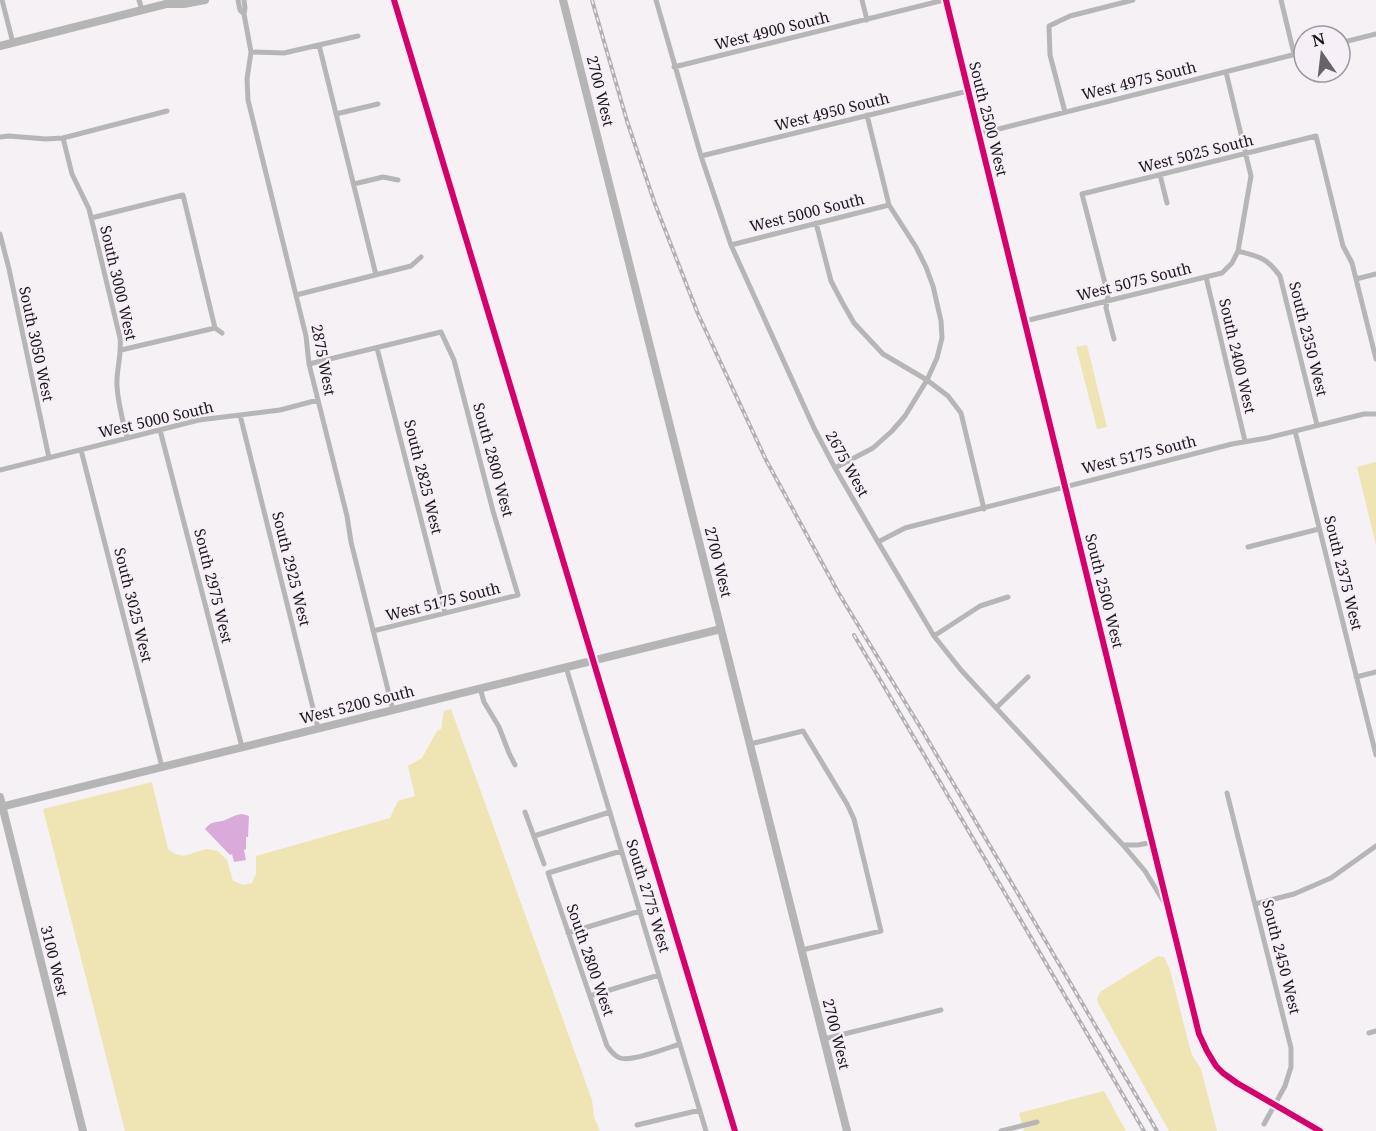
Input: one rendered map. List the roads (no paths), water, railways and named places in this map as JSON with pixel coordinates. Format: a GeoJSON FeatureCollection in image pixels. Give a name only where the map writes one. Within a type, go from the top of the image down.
{"type":"FeatureCollection","features":[{"type":"Feature","properties":{"kind":"street"},"geometry":{"type":"LineString","coordinates":[[2,0],[13,43]]}},
{"type":"Feature","properties":{"kind":"street"},"geometry":{"type":"LineString","coordinates":[[140,0],[142,10]]}},
{"type":"Feature","properties":{"kind":"street"},"geometry":{"type":"LineString","coordinates":[[0,46],[166,4],[174,0]]}},
{"type":"Feature","properties":{"kind":"street"},"geometry":{"type":"LineString","coordinates":[[166,4],[184,4],[205,0]]}},
{"type":"Feature","properties":{"kind":"street","name":"2875 West"},"geometry":{"type":"LineString","coordinates":[[238,0],[240,10],[244,14]]}},
{"type":"Feature","properties":{"kind":"street","name":"2875 West"},"geometry":{"type":"LineString","coordinates":[[244,0],[244,14],[251,52],[247,79],[248,100],[306,336],[309,364],[347,516],[351,542],[393,710]]}},
{"type":"Feature","properties":{"kind":"street","name":"2700 West"},"geometry":{"type":"LineString","coordinates":[[563,0],[847,1131]]}},
{"type":"Feature","properties":{"kind":"street","name":"2675 West"},"geometry":{"type":"LineString","coordinates":[[656,0],[701,156],[731,244],[814,428],[836,468],[934,636],[961,670],[1123,844],[1145,871],[1170,912]]}},
{"type":"Feature","properties":{"kind":"street"},"geometry":{"type":"LineString","coordinates":[[862,0],[867,20]]}},
{"type":"Feature","properties":{"kind":"street","name":"West 4900 South"},"geometry":{"type":"LineString","coordinates":[[674,67],[945,0]]}},
{"type":"Feature","properties":{"kind":"street","name":"South 2500 West"},"geometry":{"type":"LineString","coordinates":[[945,0],[1199,1034],[1216,1066],[1224,1073],[1320,1131]]}},
{"type":"Feature","properties":{"kind":"street"},"geometry":{"type":"LineString","coordinates":[[1065,112],[1050,55],[1049,26],[1070,16],[1133,0]]}},
{"type":"Feature","properties":{"kind":"street"},"geometry":{"type":"LineString","coordinates":[[1281,0],[1292,46]]}},
{"type":"Feature","properties":{"kind":"street"},"geometry":{"type":"LineString","coordinates":[[1352,41],[1376,34]]}},
{"type":"Feature","properties":{"kind":"street"},"geometry":{"type":"LineString","coordinates":[[251,52],[284,53],[358,36]]}},
{"type":"Feature","properties":{"kind":"street"},"geometry":{"type":"LineString","coordinates":[[319,45],[376,275]]}},
{"type":"Feature","properties":{"kind":"street","name":"West 4975 South"},"geometry":{"type":"LineString","coordinates":[[979,134],[1292,55]]}},
{"type":"Feature","properties":{"kind":"street"},"geometry":{"type":"LineString","coordinates":[[1226,72],[1251,176],[1238,251]]}},
{"type":"Feature","properties":{"kind":"street","name":"West 4950 South"},"geometry":{"type":"LineString","coordinates":[[701,156],[968,91]]}},
{"type":"Feature","properties":{"kind":"street"},"geometry":{"type":"LineString","coordinates":[[336,114],[378,104]]}},
{"type":"Feature","properties":{"kind":"street"},"geometry":{"type":"LineString","coordinates":[[0,137],[63,138],[167,111]]}},
{"type":"Feature","properties":{"kind":"street"},"geometry":{"type":"LineString","coordinates":[[836,468],[873,448],[905,416],[927,380],[937,358],[942,338],[941,321],[933,286],[916,247],[889,205],[867,115]]}},
{"type":"Feature","properties":{"kind":"street","name":"West 5025 South"},"geometry":{"type":"LineString","coordinates":[[1107,301],[1108,295],[1082,195],[1316,136],[1343,246],[1352,263],[1356,279]]}},
{"type":"Feature","properties":{"kind":"street","name":"South 3000 West"},"geometry":{"type":"LineString","coordinates":[[63,138],[72,174],[89,209],[120,338],[117,383],[127,438]]}},
{"type":"Feature","properties":{"kind":"street"},"geometry":{"type":"LineString","coordinates":[[1160,175],[1167,203]]}},
{"type":"Feature","properties":{"kind":"street"},"geometry":{"type":"LineString","coordinates":[[354,184],[383,177],[398,180]]}},
{"type":"Feature","properties":{"kind":"street"},"geometry":{"type":"LineString","coordinates":[[91,218],[185,192],[215,328],[222,333]]}},
{"type":"Feature","properties":{"kind":"street","name":"West 5000 South"},"geometry":{"type":"LineString","coordinates":[[731,244],[889,205]]}},
{"type":"Feature","properties":{"kind":"street"},"geometry":{"type":"LineString","coordinates":[[816,223],[831,281],[854,322],[883,354],[927,380],[948,396],[961,413],[984,508]]}},
{"type":"Feature","properties":{"kind":"street","name":"South 3050 West"},"geometry":{"type":"LineString","coordinates":[[0,234],[49,458]]}},
{"type":"Feature","properties":{"kind":"street","name":"West 5075 South"},"geometry":{"type":"LineString","coordinates":[[1025,321],[1222,273],[1232,263],[1238,251]]}},
{"type":"Feature","properties":{"kind":"street","name":"South 2350 West"},"geometry":{"type":"LineString","coordinates":[[1238,251],[1260,257],[1271,264],[1280,276],[1317,425]]}},
{"type":"Feature","properties":{"kind":"street"},"geometry":{"type":"LineString","coordinates":[[296,295],[411,266],[421,257]]}},
{"type":"Feature","properties":{"kind":"street"},"geometry":{"type":"LineString","coordinates":[[1376,274],[1356,279],[1376,359]]}},
{"type":"Feature","properties":{"kind":"street","name":"South 2400 West"},"geometry":{"type":"LineString","coordinates":[[1206,277],[1245,441]]}},
{"type":"Feature","properties":{"kind":"street"},"geometry":{"type":"LineString","coordinates":[[1107,301],[1106,308],[1114,339]]}},
{"type":"Feature","properties":{"kind":"street"},"geometry":{"type":"LineString","coordinates":[[121,350],[215,328]]}},
{"type":"Feature","properties":{"kind":"street","name":"South 2800 West"},"geometry":{"type":"LineString","coordinates":[[377,348],[441,332],[454,360],[493,511],[518,595]]}},
{"type":"Feature","properties":{"kind":"street"},"geometry":{"type":"LineString","coordinates":[[309,364],[377,348]]}},
{"type":"Feature","properties":{"kind":"street","name":"South 2825 West"},"geometry":{"type":"LineString","coordinates":[[377,348],[445,613]]}},
{"type":"Feature","properties":{"kind":"street","name":"West 5000 South"},"geometry":{"type":"LineString","coordinates":[[0,470],[199,420],[280,410],[318,400]]}},
{"type":"Feature","properties":{"kind":"street","name":"West 5175 South"},"geometry":{"type":"LineString","coordinates":[[878,542],[905,528],[1065,486],[1232,444],[1256,441],[1364,414],[1376,414]]}},
{"type":"Feature","properties":{"kind":"street","name":"South 2925 West"},"geometry":{"type":"LineString","coordinates":[[240,415],[318,728]]}},
{"type":"Feature","properties":{"kind":"street","name":"South 2975 West"},"geometry":{"type":"LineString","coordinates":[[160,430],[242,747]]}},
{"type":"Feature","properties":{"kind":"street","name":"South 2375 West"},"geometry":{"type":"LineString","coordinates":[[1295,431],[1376,755]]}},
{"type":"Feature","properties":{"kind":"street","name":"South 3025 West"},"geometry":{"type":"LineString","coordinates":[[81,450],[162,767]]}},
{"type":"Feature","properties":{"kind":"street"},"geometry":{"type":"LineString","coordinates":[[1248,547],[1319,529]]}},
{"type":"Feature","properties":{"kind":"street","name":"West 5175 South"},"geometry":{"type":"LineString","coordinates":[[373,631],[518,595]]}},
{"type":"Feature","properties":{"kind":"street"},"geometry":{"type":"LineString","coordinates":[[934,636],[980,606],[1008,597]]}},
{"type":"Feature","properties":{"kind":"street","name":"West 5200 South"},"geometry":{"type":"LineString","coordinates":[[1,806],[721,629]]}},
{"type":"Feature","properties":{"kind":"street","name":"South 2775 West"},"geometry":{"type":"LineString","coordinates":[[566,667],[706,1131]]}},
{"type":"Feature","properties":{"kind":"street"},"geometry":{"type":"LineString","coordinates":[[1356,677],[1376,672]]}},
{"type":"Feature","properties":{"kind":"street"},"geometry":{"type":"LineString","coordinates":[[996,708],[1028,677]]}},
{"type":"Feature","properties":{"kind":"street"},"geometry":{"type":"LineString","coordinates":[[480,688],[483,702],[500,727],[508,753],[515,765]]}},
{"type":"Feature","properties":{"kind":"street"},"geometry":{"type":"LineString","coordinates":[[750,744],[803,731],[848,804],[854,819],[881,931],[802,951]]}},
{"type":"Feature","properties":{"kind":"street","name":"South 2450 West"},"geometry":{"type":"LineString","coordinates":[[1227,793],[1291,1047],[1291,1067],[1285,1086],[1264,1124]]}},
{"type":"Feature","properties":{"kind":"street","name":"3100 West"},"geometry":{"type":"LineString","coordinates":[[0,797],[83,1131]]}},
{"type":"Feature","properties":{"kind":"street"},"geometry":{"type":"LineString","coordinates":[[525,812],[544,864]]}},
{"type":"Feature","properties":{"kind":"street"},"geometry":{"type":"LineString","coordinates":[[534,836],[610,812]]}},
{"type":"Feature","properties":{"kind":"street"},"geometry":{"type":"LineString","coordinates":[[1123,844],[1138,845],[1153,842]]}},
{"type":"Feature","properties":{"kind":"street"},"geometry":{"type":"LineString","coordinates":[[1255,904],[1294,894],[1331,878],[1376,846]]}},
{"type":"Feature","properties":{"kind":"street","name":"South 2800 West"},"geometry":{"type":"LineString","coordinates":[[621,850],[548,873],[607,1046],[613,1054],[621,1059],[631,1059],[680,1044]]}},
{"type":"Feature","properties":{"kind":"street"},"geometry":{"type":"LineString","coordinates":[[568,933],[640,911]]}},
{"type":"Feature","properties":{"kind":"street"},"geometry":{"type":"LineString","coordinates":[[590,996],[659,975]]}},
{"type":"Feature","properties":{"kind":"street"},"geometry":{"type":"LineString","coordinates":[[824,1039],[941,1010]]}},
{"type":"Feature","properties":{"kind":"street"},"geometry":{"type":"LineString","coordinates":[[637,1125],[700,1110]]}},
{"type":"Feature","properties":{"kind":"street"},"geometry":{"type":"LineString","coordinates":[[1001,1131],[1036,1122]]}},
{"type":"Feature","properties":{"kind":"railway"},"geometry":{"type":"LineString","coordinates":[[592,0],[627,121],[655,204],[698,314],[766,460],[838,592],[922,730],[1157,1131]]}},
{"type":"Feature","properties":{"kind":"railway"},"geometry":{"type":"LineString","coordinates":[[854,635],[1144,1131]]}}]}
